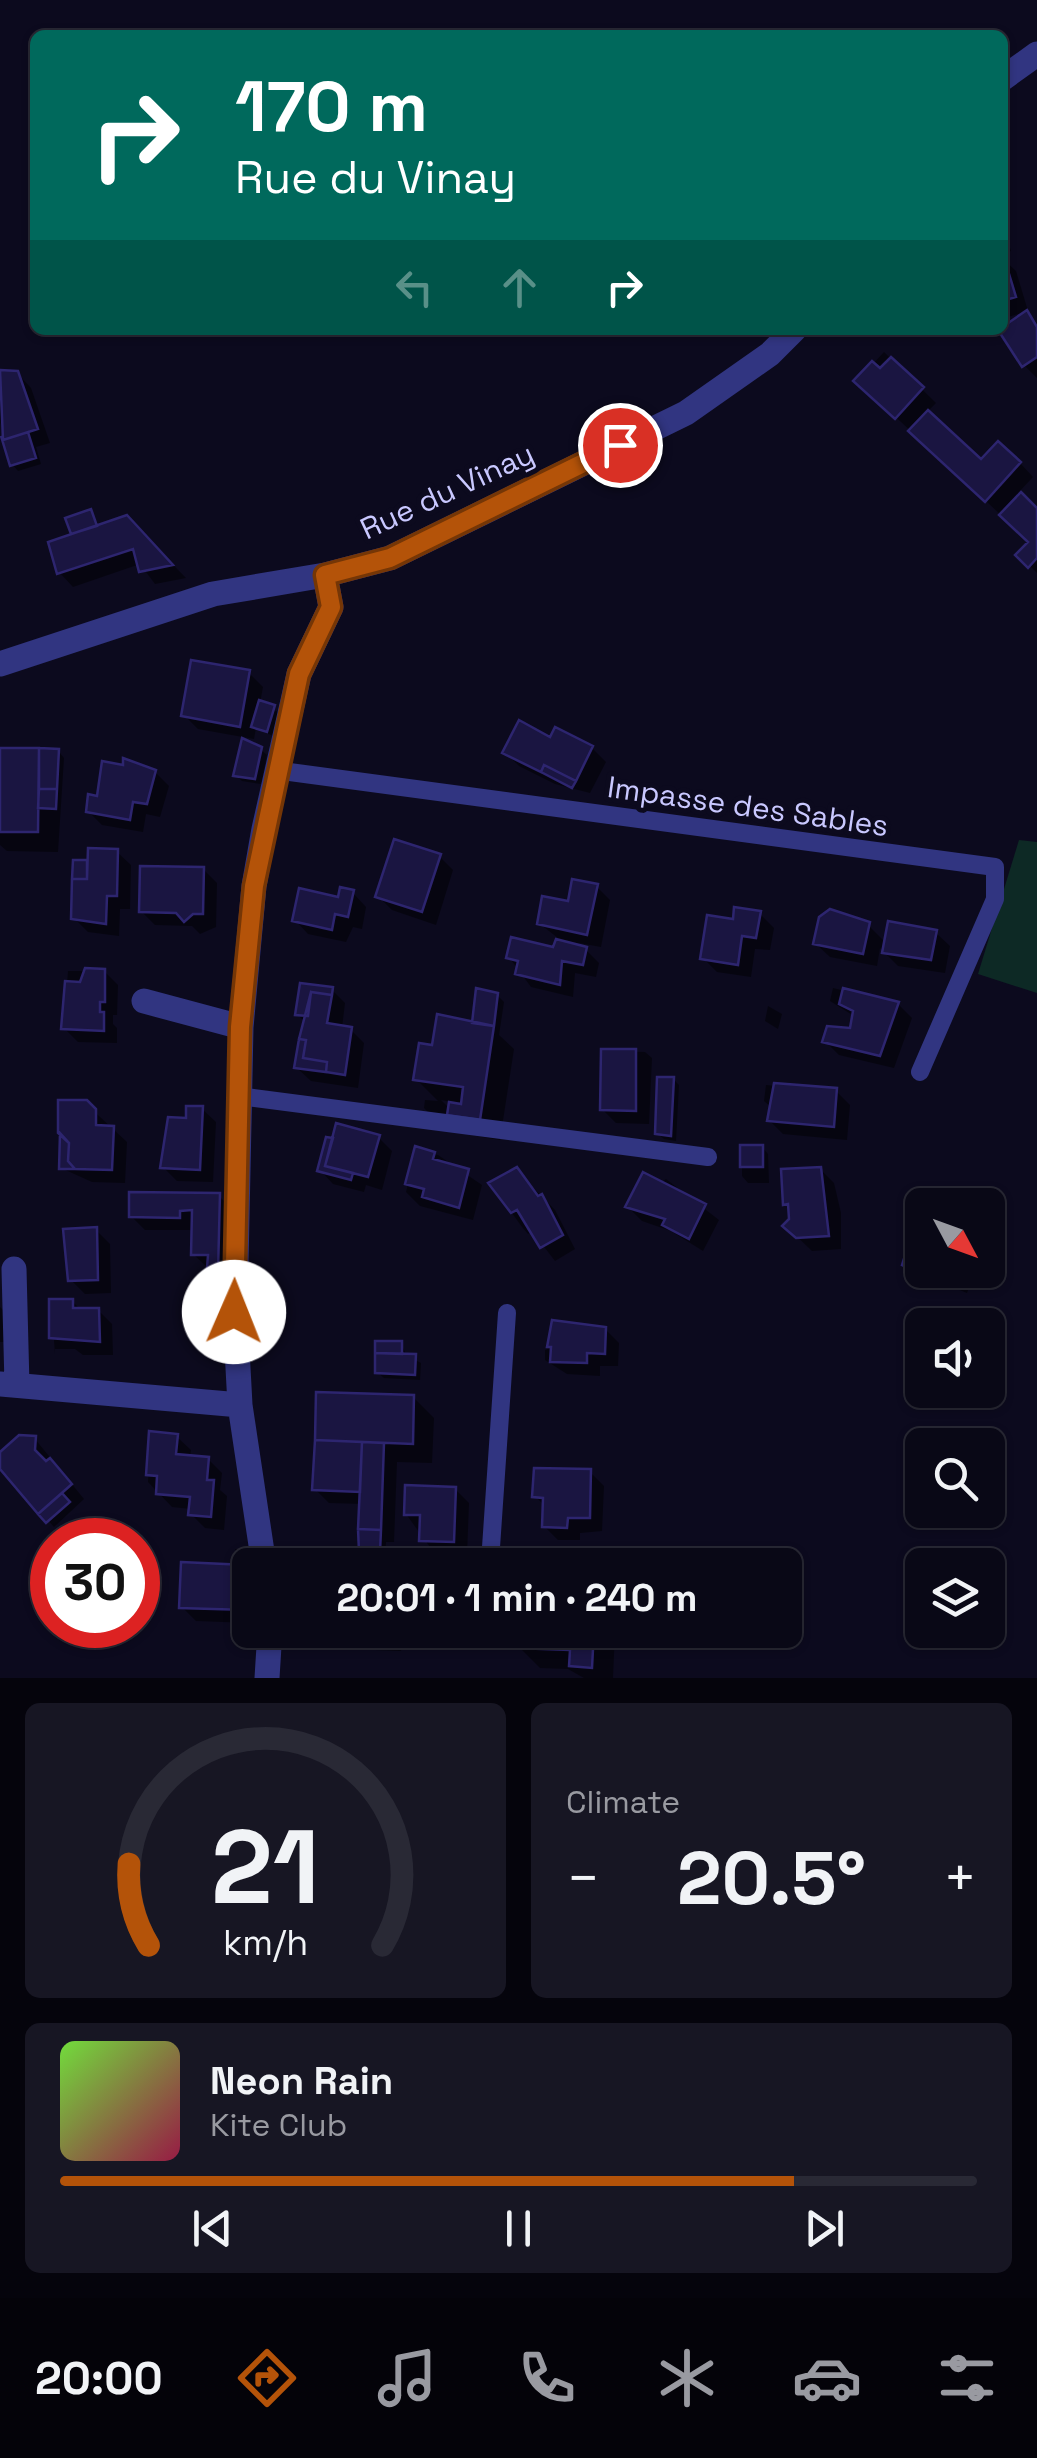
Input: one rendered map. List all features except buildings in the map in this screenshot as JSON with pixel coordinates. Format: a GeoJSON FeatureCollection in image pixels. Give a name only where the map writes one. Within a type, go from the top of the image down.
{"type":"FeatureCollection","features":[{"type":"Feature","properties":{"kind":"street"},"geometry":{"type":"LineString","coordinates":[[1008,75],[1037,54]]}},
{"type":"Feature","properties":{"kind":"street","name":"Rue du Vinay"},"geometry":{"type":"LineString","coordinates":[[0,664],[214,594],[325,575],[390,558],[686,413],[770,354],[789,335]]}},
{"type":"Feature","properties":{"kind":"street"},"geometry":{"type":"LineString","coordinates":[[261,1548],[240,1405],[234,1312],[240,1027],[254,886],[299,674],[331,607],[325,575]]}},
{"type":"Feature","properties":{"kind":"street"},"geometry":{"type":"LineString","coordinates":[[144,1002],[240,1027]]}},
{"type":"Feature","properties":{"kind":"street"},"geometry":{"type":"LineString","coordinates":[[14,1269],[8,1385],[240,1405]]}},
{"type":"Feature","properties":{"kind":"street"},"geometry":{"type":"LineString","coordinates":[[267,1678],[269,1648]]}},
{"type":"Feature","properties":{"kind":"lane","name":"Impasse des Sables"},"geometry":{"type":"LineString","coordinates":[[276,770],[994,867],[994,899],[920,1072]]}},
{"type":"Feature","properties":{"kind":"lane"},"geometry":{"type":"LineString","coordinates":[[239,1096],[708,1157]]}},
{"type":"Feature","properties":{"kind":"lane"},"geometry":{"type":"LineString","coordinates":[[491,1548],[506,1313]]}},
{"type":"Feature","properties":{"kind":"green space"},"geometry":{"type":"Polygon","coordinates":[[[1019,840],[1037,842],[1037,993],[978,974],[1019,840]]]}},
{"type":"Feature","properties":{"kind":"route"},"geometry":{"type":"LineString","coordinates":[[234,1312],[240,1027],[254,886],[299,674],[331,607],[325,575],[390,558],[620,445]]}}]}
